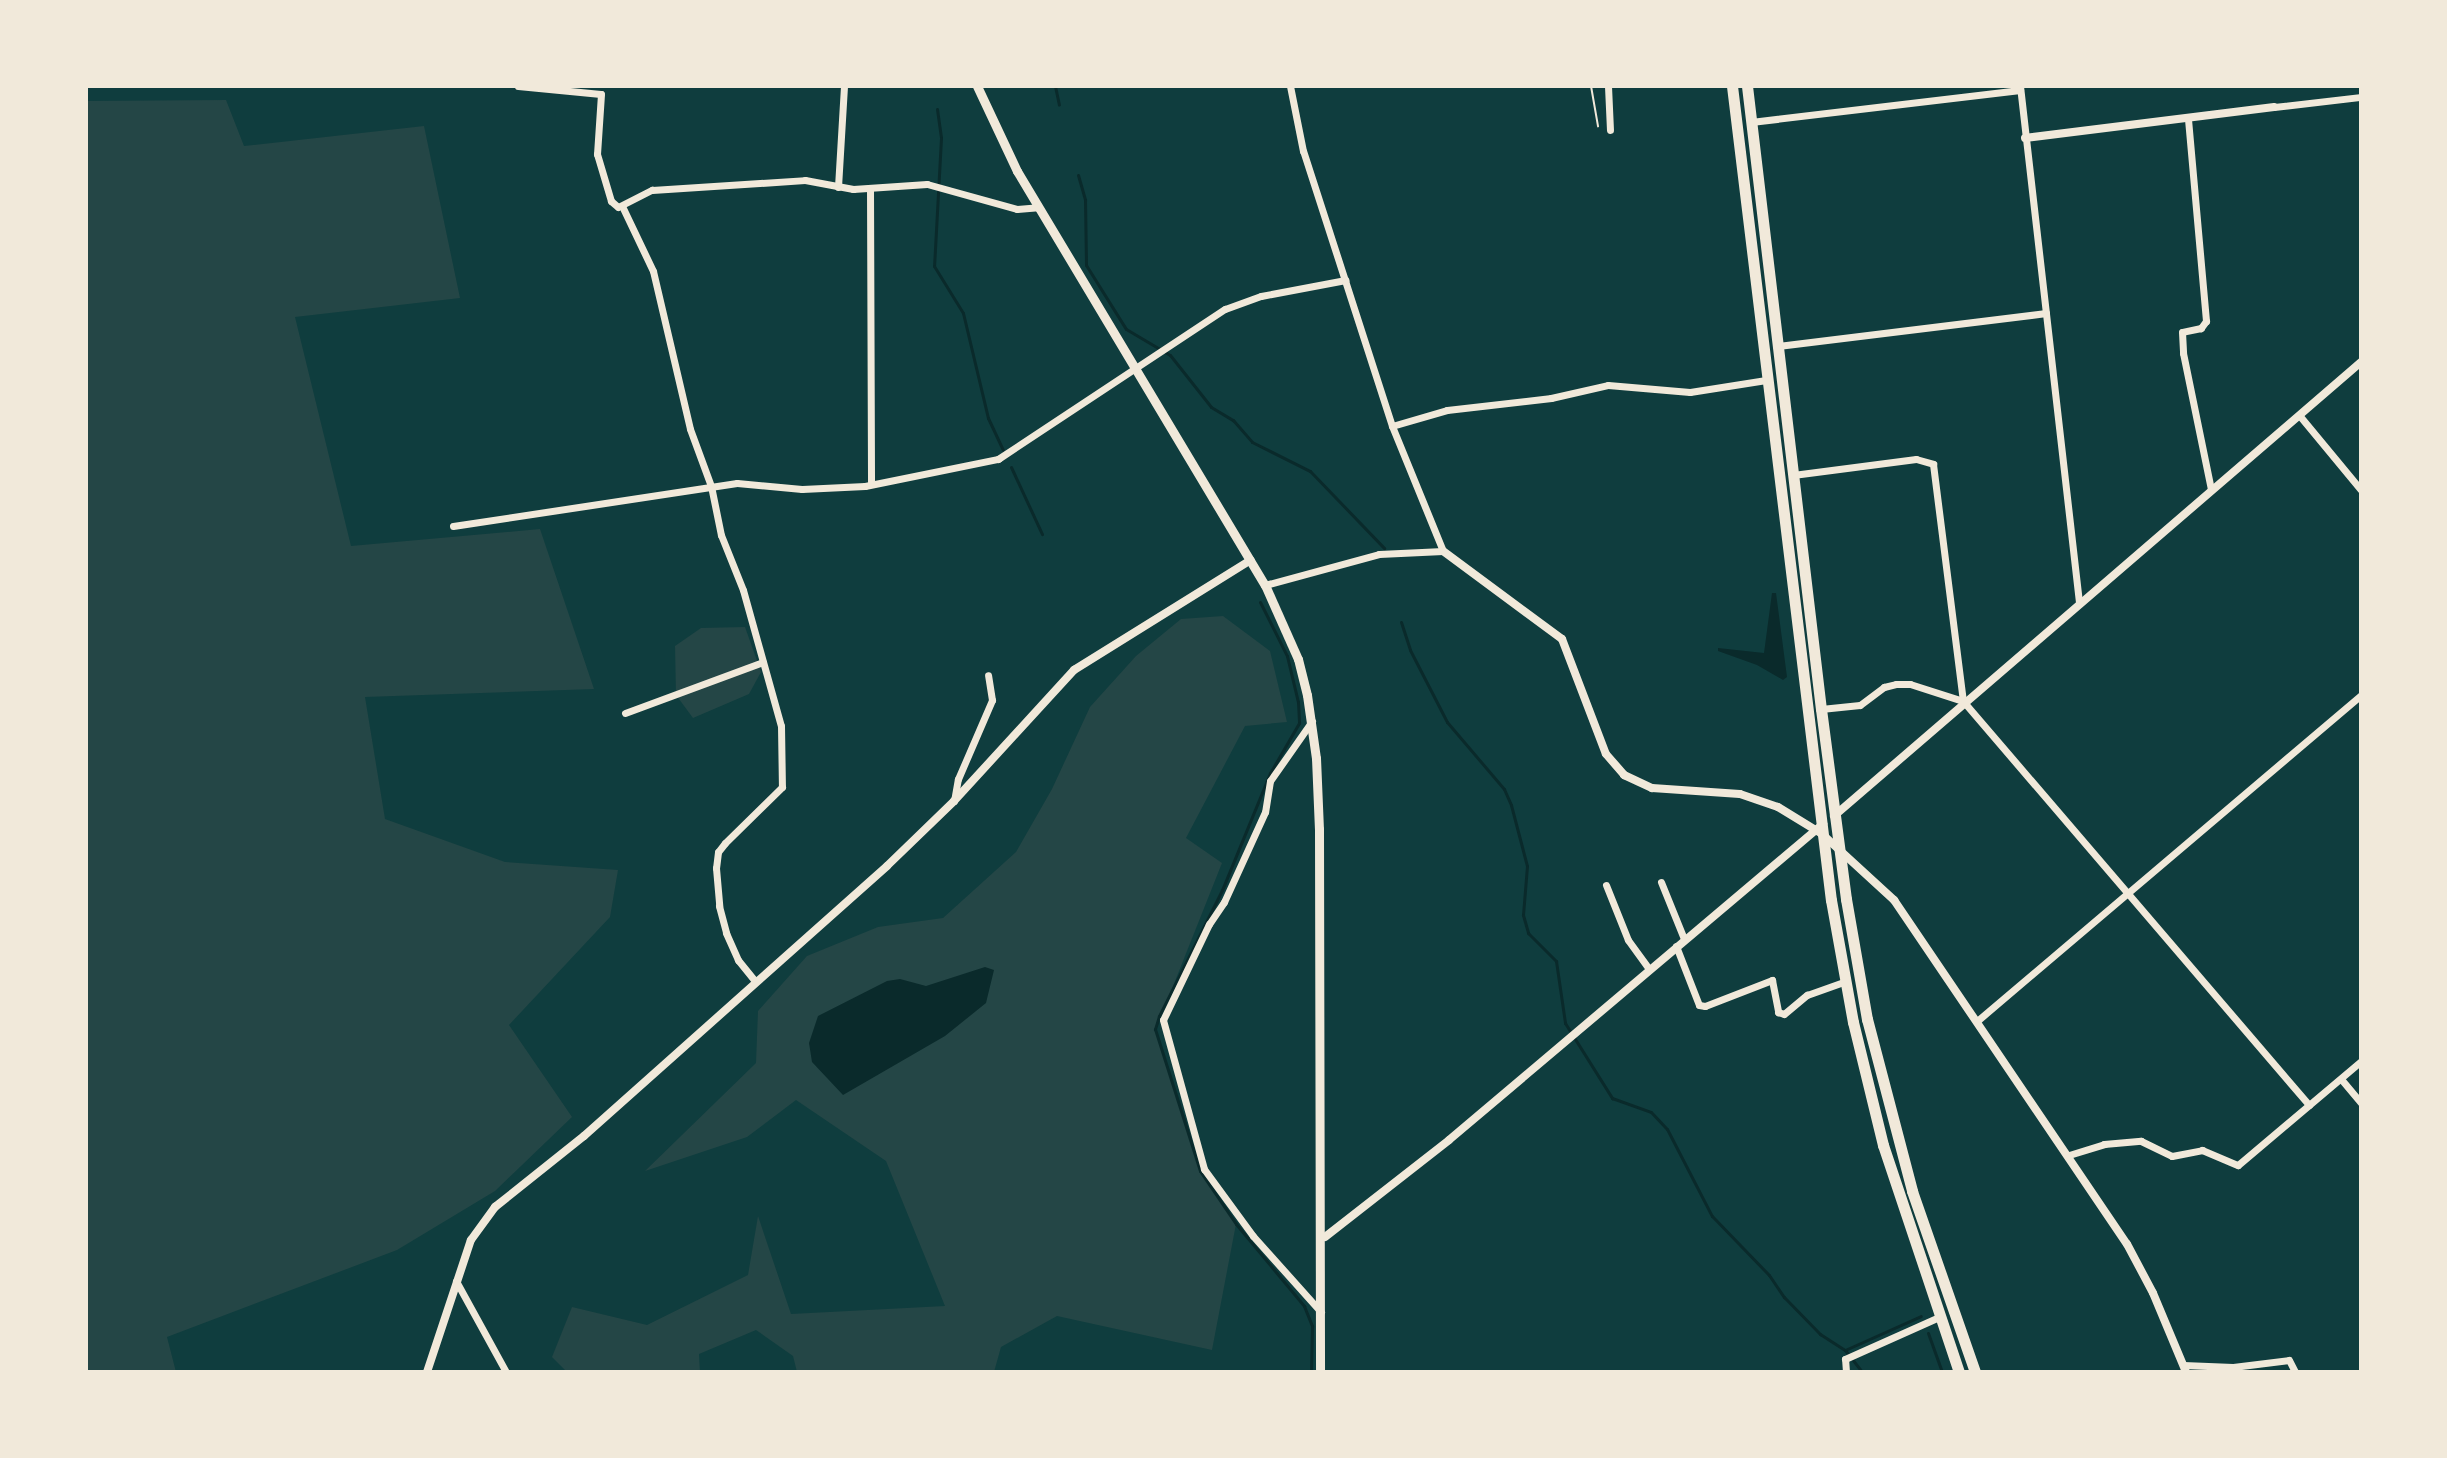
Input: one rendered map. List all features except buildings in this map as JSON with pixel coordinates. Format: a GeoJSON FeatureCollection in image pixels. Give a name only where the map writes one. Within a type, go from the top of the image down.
{"type":"FeatureCollection","features":[{"type":"Feature","properties":{"kind":"highway"},"geometry":{"type":"LineString","coordinates":[[1732,86],[1819,829],[1846,981],[1883,1145],[1959,1372]]}},
{"type":"Feature","properties":{"kind":"highway"},"geometry":{"type":"LineString","coordinates":[[1747,86],[1821,709],[1867,1019],[1912,1191],[1975,1372]]}},
{"type":"Feature","properties":{"kind":"main road"},"geometry":{"type":"LineString","coordinates":[[977,86],[1017,171],[1251,560],[1298,659],[1312,721],[1319,829],[1320,1372]]}},
{"type":"Feature","properties":{"kind":"street"},"geometry":{"type":"LineString","coordinates":[[518,86],[601,94],[597,154],[611,201],[622,206],[653,271],[690,429],[711,486],[721,535],[743,590],[781,726],[784,782],[773,800],[725,843],[718,852],[716,868],[719,906],[726,933],[738,960],[756,982]]}},
{"type":"Feature","properties":{"kind":"street"},"geometry":{"type":"LineString","coordinates":[[838,187],[844,86]]}},
{"type":"Feature","properties":{"kind":"street"},"geometry":{"type":"LineString","coordinates":[[1290,86],[1303,151],[1392,426],[1443,551],[1562,639],[1606,754],[1624,775],[1652,788],[1713,791],[1760,800],[1819,829],[1894,900],[2127,1244],[2153,1293],[2184,1368],[2233,1367],[2289,1360],[2295,1372]]}},
{"type":"Feature","properties":{"kind":"street"},"geometry":{"type":"LineString","coordinates":[[1608,86],[1610,130]]}},
{"type":"Feature","properties":{"kind":"street"},"geometry":{"type":"LineString","coordinates":[[1965,86],[1966,97]]}},
{"type":"Feature","properties":{"kind":"street"},"geometry":{"type":"LineString","coordinates":[[1751,122],[2020,88],[2079,602]]}},
{"type":"Feature","properties":{"kind":"street"},"geometry":{"type":"LineString","coordinates":[[2025,138],[2361,97]]}},
{"type":"Feature","properties":{"kind":"street"},"geometry":{"type":"LineString","coordinates":[[2188,119],[2206,321],[2201,328],[2182,332],[2183,353],[2211,489]]}},
{"type":"Feature","properties":{"kind":"street"},"geometry":{"type":"LineString","coordinates":[[622,206],[652,190],[805,180],[838,187],[935,185],[1017,209],[1038,207]]}},
{"type":"Feature","properties":{"kind":"street"},"geometry":{"type":"LineString","coordinates":[[870,188],[871,483]]}},
{"type":"Feature","properties":{"kind":"street"},"geometry":{"type":"LineString","coordinates":[[453,526],[711,486],[746,483],[802,489],[871,483],[1008,455],[1225,309],[1261,296],[1346,280]]}},
{"type":"Feature","properties":{"kind":"street"},"geometry":{"type":"LineString","coordinates":[[1778,346],[2046,313]]}},
{"type":"Feature","properties":{"kind":"street"},"geometry":{"type":"LineString","coordinates":[[1325,1237],[1449,1140],[1680,942],[1835,816],[1963,701],[2361,362]]}},
{"type":"Feature","properties":{"kind":"street"},"geometry":{"type":"LineString","coordinates":[[1392,426],[1447,410],[1551,398],[1608,385],[1690,392],[1766,380]]}},
{"type":"Feature","properties":{"kind":"street"},"geometry":{"type":"LineString","coordinates":[[2299,415],[2361,490]]}},
{"type":"Feature","properties":{"kind":"street"},"geometry":{"type":"LineString","coordinates":[[1793,475],[1916,459],[1933,464],[1963,701]]}},
{"type":"Feature","properties":{"kind":"street"},"geometry":{"type":"LineString","coordinates":[[1265,585],[1379,554],[1443,551]]}},
{"type":"Feature","properties":{"kind":"street"},"geometry":{"type":"LineString","coordinates":[[427,1372],[471,1240],[495,1207],[584,1136],[954,801],[1074,670],[1251,560]]}},
{"type":"Feature","properties":{"kind":"street"},"geometry":{"type":"LineString","coordinates":[[625,713],[763,662]]}},
{"type":"Feature","properties":{"kind":"street"},"geometry":{"type":"LineString","coordinates":[[954,801],[958,779],[992,700],[988,675]]}},
{"type":"Feature","properties":{"kind":"street"},"geometry":{"type":"LineString","coordinates":[[1821,709],[1860,705],[1884,687],[1896,684],[1910,684],[1963,701],[2309,1105]]}},
{"type":"Feature","properties":{"kind":"street"},"geometry":{"type":"LineString","coordinates":[[1977,1021],[2361,695]]}},
{"type":"Feature","properties":{"kind":"street"},"geometry":{"type":"LineString","coordinates":[[1312,721],[1270,781],[1265,812],[1224,902],[1209,924],[1163,1020],[1204,1169],[1253,1236],[1321,1312]]}},
{"type":"Feature","properties":{"kind":"street"},"geometry":{"type":"LineString","coordinates":[[1661,882],[1699,1005],[1705,1006],[1772,980],[1778,1012],[1784,1014],[1807,995],[1846,981]]}},
{"type":"Feature","properties":{"kind":"street"},"geometry":{"type":"LineString","coordinates":[[1606,885],[1628,940],[1649,969]]}},
{"type":"Feature","properties":{"kind":"street"},"geometry":{"type":"LineString","coordinates":[[2069,1155],[2104,1144],[2141,1141],[2172,1156],[2202,1150],[2238,1165],[2361,1061]]}},
{"type":"Feature","properties":{"kind":"street"},"geometry":{"type":"LineString","coordinates":[[2341,1079],[2361,1103]]}},
{"type":"Feature","properties":{"kind":"street"},"geometry":{"type":"LineString","coordinates":[[456,1281],[506,1372]]}},
{"type":"Feature","properties":{"kind":"street"},"geometry":{"type":"LineString","coordinates":[[1846,1372],[1851,1356],[1939,1317]]}},
{"type":"Feature","properties":{"kind":"path"},"geometry":{"type":"LineString","coordinates":[[1591,86],[1598,126]]}},
{"type":"Feature","properties":{"kind":"shaded area"},"geometry":{"type":"Polygon","coordinates":[[[226,100],[244,146],[424,126],[460,298],[295,317],[351,546],[540,529],[594,689],[365,697],[385,819],[505,862],[618,870],[610,917],[509,1025],[572,1117],[495,1191],[397,1250],[167,1337],[176,1372],[86,1372],[86,101],[226,100]]]}},
{"type":"Feature","properties":{"kind":"shaded area"},"geometry":{"type":"Polygon","coordinates":[[[1772,593],[1776,593],[1787,677],[1783,680],[1757,665],[1718,651],[1718,648],[1764,653],[1772,593]]]}},
{"type":"Feature","properties":{"kind":"shaded area"},"geometry":{"type":"Polygon","coordinates":[[[1223,616],[1270,651],[1287,722],[1245,726],[1186,838],[1222,863],[1156,1029],[1200,1171],[1236,1224],[1212,1350],[1057,1316],[1001,1347],[994,1372],[797,1372],[793,1356],[756,1330],[699,1354],[700,1372],[567,1372],[552,1357],[572,1307],[647,1325],[748,1275],[758,1216],[791,1314],[945,1306],[886,1161],[796,1100],[747,1137],[645,1171],[756,1063],[758,1011],[807,956],[878,927],[943,918],[1016,852],[1052,789],[1090,707],[1136,656],[1181,619],[1223,616]]]}},
{"type":"Feature","properties":{"kind":"shaded area"},"geometry":{"type":"Polygon","coordinates":[[[745,627],[761,672],[749,694],[693,718],[676,695],[675,646],[701,628],[745,627]]]}},
{"type":"Feature","properties":{"kind":"shaded area"},"geometry":{"type":"Polygon","coordinates":[[[985,967],[994,970],[986,1003],[945,1036],[843,1095],[812,1062],[809,1043],[818,1016],[887,981],[900,979],[926,986],[985,967]]]}},
{"type":"Feature","properties":{"kind":"waterway"},"geometry":{"type":"LineString","coordinates":[[1055,86],[1059,105]]}},
{"type":"Feature","properties":{"kind":"waterway"},"geometry":{"type":"LineString","coordinates":[[937,109],[941,138],[934,266],[963,313],[988,418],[1003,450]]}},
{"type":"Feature","properties":{"kind":"waterway"},"geometry":{"type":"LineString","coordinates":[[1078,175],[1085,200],[1086,265],[1126,329],[1170,355],[1211,407],[1233,420],[1252,442],[1310,471],[1384,548]]}},
{"type":"Feature","properties":{"kind":"waterway"},"geometry":{"type":"LineString","coordinates":[[1011,467],[1042,534]]}},
{"type":"Feature","properties":{"kind":"waterway"},"geometry":{"type":"LineString","coordinates":[[1260,602],[1287,656],[1298,702],[1299,723],[1270,773],[1222,890],[1155,1029],[1200,1171],[1236,1224],[1304,1306],[1312,1326],[1311,1372]]}},
{"type":"Feature","properties":{"kind":"waterway"},"geometry":{"type":"LineString","coordinates":[[1401,622],[1410,650],[1447,722],[1504,789],[1511,805],[1527,866],[1523,915],[1528,933],[1556,961],[1565,1023],[1612,1098],[1651,1112],[1667,1129],[1712,1216],[1769,1275],[1784,1297],[1820,1334],[1845,1350],[1862,1372]]}},
{"type":"Feature","properties":{"kind":"waterway"},"geometry":{"type":"LineString","coordinates":[[1845,1350],[1921,1316]]}},
{"type":"Feature","properties":{"kind":"waterway"},"geometry":{"type":"LineString","coordinates":[[1928,1333],[1942,1372]]}}]}
